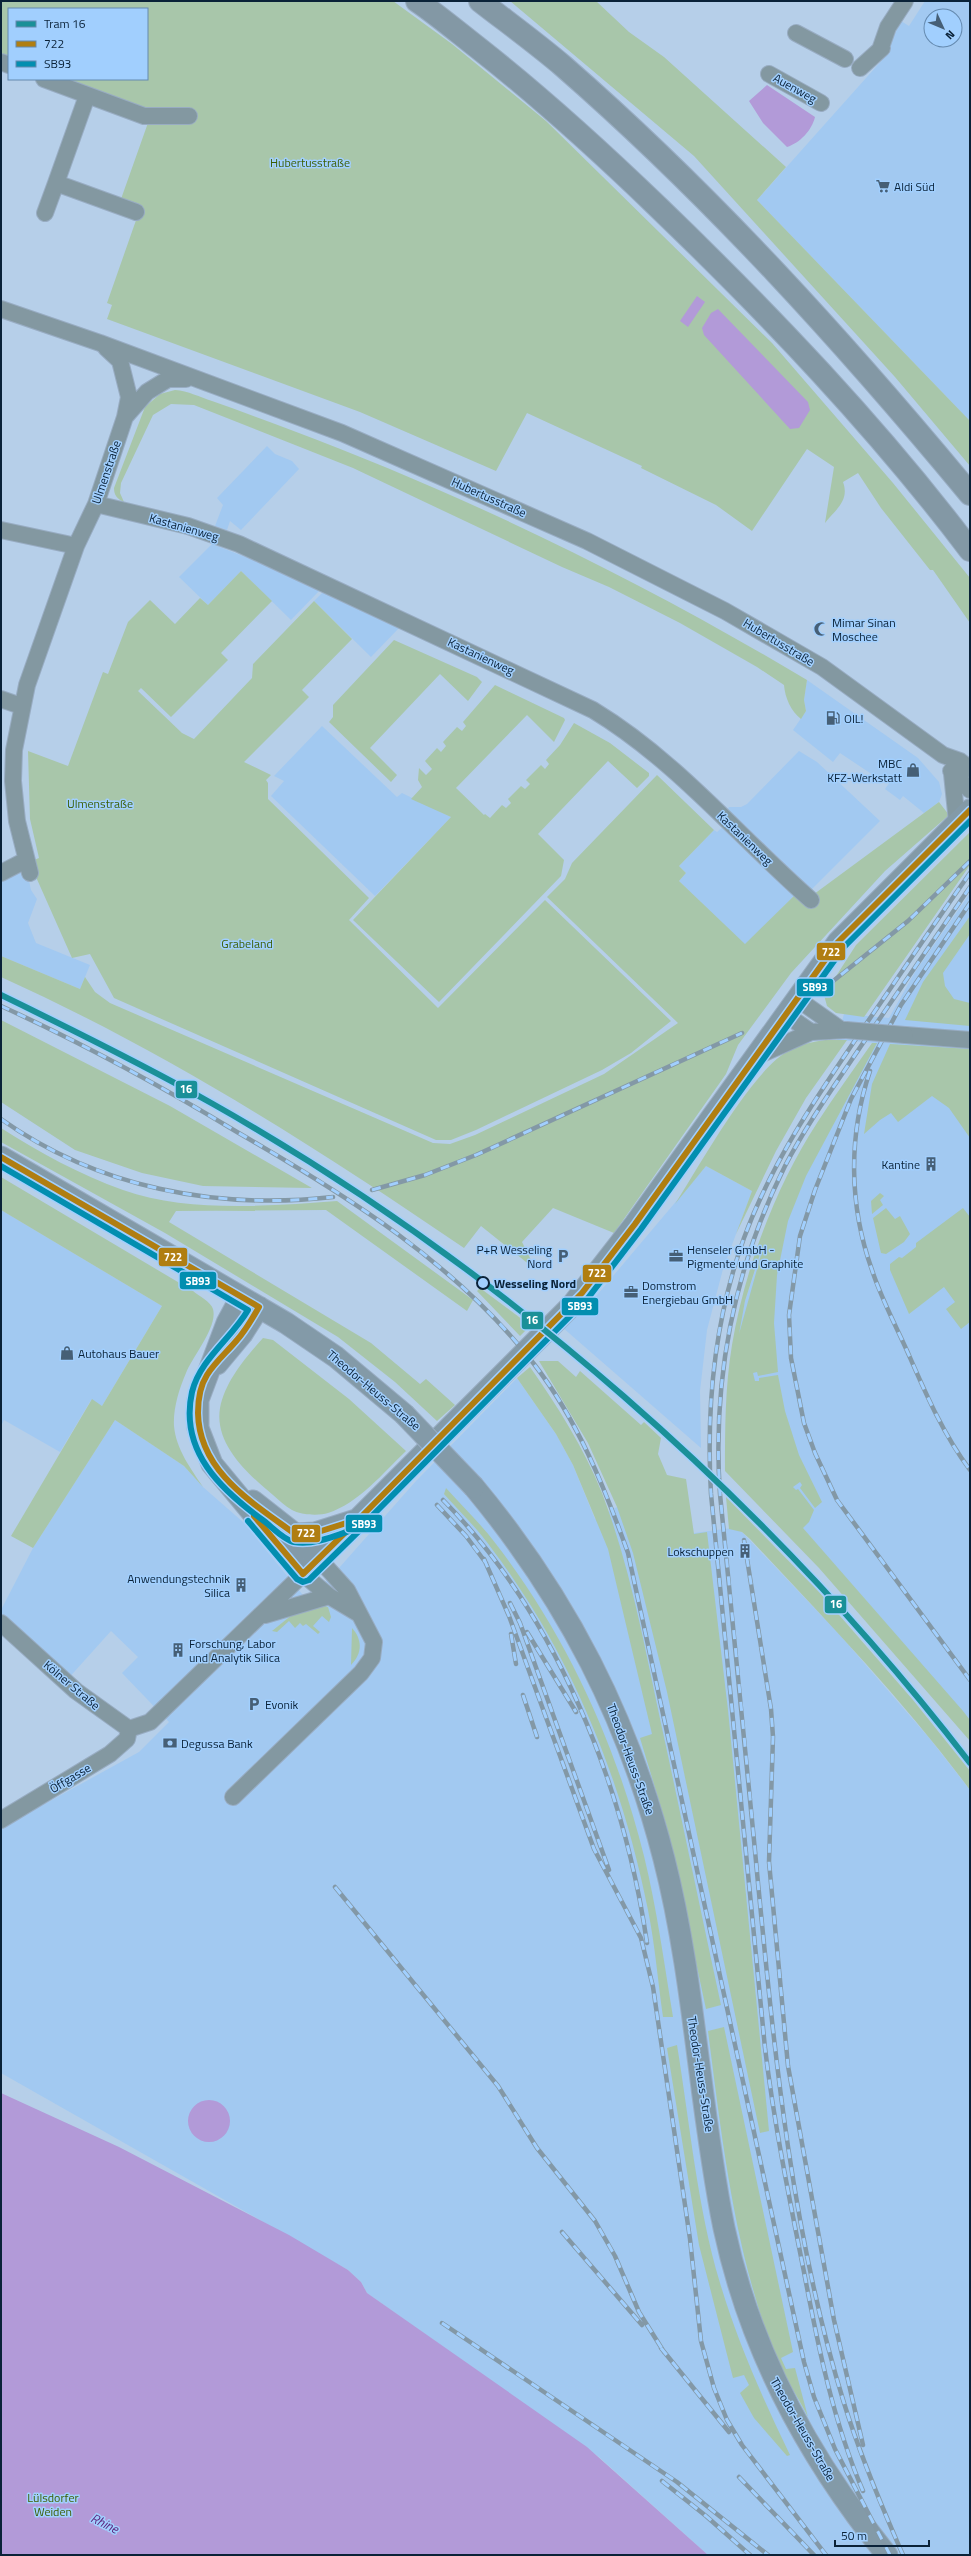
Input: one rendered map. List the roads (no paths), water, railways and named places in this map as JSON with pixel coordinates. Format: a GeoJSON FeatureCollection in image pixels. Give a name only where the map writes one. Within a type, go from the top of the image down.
{"type":"FeatureCollection","features":[{"type":"Feature","properties":{"kind":"highway"},"geometry":{"type":"LineString","coordinates":[[417,1],[535,94],[618,168],[720,266],[862,419],[970,550]]}},
{"type":"Feature","properties":{"kind":"highway"},"geometry":{"type":"LineString","coordinates":[[480,1],[562,65],[644,140],[748,241],[886,392],[970,494]]}},
{"type":"Feature","properties":{"kind":"main road"},"geometry":{"type":"LineString","coordinates":[[241,1297],[227,1323],[198,1400],[198,1428],[206,1454],[222,1476],[304,1574],[582,1293],[635,1224],[790,1006],[838,942],[964,816]]}},
{"type":"Feature","properties":{"kind":"main road","name":"Theodor-Heuss-Straße"},"geometry":{"type":"LineString","coordinates":[[1,1157],[259,1307],[336,1357],[404,1414],[474,1487],[520,1546],[565,1612],[608,1694],[633,1757],[664,1860],[675,1913],[725,2229],[754,2331],[769,2370],[809,2444],[836,2486],[887,2555]]}},
{"type":"Feature","properties":{"kind":"main road"},"geometry":{"type":"LineString","coordinates":[[207,1376],[242,1334],[259,1307]]}},
{"type":"Feature","properties":{"kind":"main road"},"geometry":{"type":"LineString","coordinates":[[222,1476],[295,1534],[319,1559]]}},
{"type":"Feature","properties":{"kind":"main road"},"geometry":{"type":"LineString","coordinates":[[295,1534],[315,1532],[359,1519]]}},
{"type":"Feature","properties":{"kind":"street"},"geometry":{"type":"LineString","coordinates":[[860,68],[882,47],[888,27],[905,1]]}},
{"type":"Feature","properties":{"kind":"street"},"geometry":{"type":"LineString","coordinates":[[796,33],[845,59]]}},
{"type":"Feature","properties":{"kind":"street","name":"Auenweg"},"geometry":{"type":"LineString","coordinates":[[769,74],[822,103]]}},
{"type":"Feature","properties":{"kind":"street"},"geometry":{"type":"LineString","coordinates":[[46,80],[86,96],[144,116],[189,116]]}},
{"type":"Feature","properties":{"kind":"street"},"geometry":{"type":"LineString","coordinates":[[45,212],[86,96]]}},
{"type":"Feature","properties":{"kind":"street"},"geometry":{"type":"LineString","coordinates":[[56,183],[136,212]]}},
{"type":"Feature","properties":{"kind":"street","name":"Hubertusstraße"},"geometry":{"type":"LineString","coordinates":[[1,309],[100,342],[194,379],[342,433],[587,541],[725,611],[822,668],[943,755],[963,766],[970,790]]}},
{"type":"Feature","properties":{"kind":"street","name":"Ulmenstraße"},"geometry":{"type":"LineString","coordinates":[[1,873],[28,866],[17,821],[13,781],[14,750],[21,706],[76,546],[96,504],[125,417],[129,397],[120,361],[100,342]]}},
{"type":"Feature","properties":{"kind":"street","name":"Ulmenstraße"},"geometry":{"type":"LineString","coordinates":[[125,417],[147,392],[168,379],[194,379]]}},
{"type":"Feature","properties":{"kind":"street","name":"Kastanienweg"},"geometry":{"type":"LineString","coordinates":[[96,504],[188,526],[239,544],[593,710],[632,734],[665,761],[811,900]]}},
{"type":"Feature","properties":{"kind":"street"},"geometry":{"type":"LineString","coordinates":[[1,530],[76,546]]}},
{"type":"Feature","properties":{"kind":"street"},"geometry":{"type":"LineString","coordinates":[[1,699],[21,706]]}},
{"type":"Feature","properties":{"kind":"street"},"geometry":{"type":"LineString","coordinates":[[963,766],[964,816]]}},
{"type":"Feature","properties":{"kind":"street"},"geometry":{"type":"LineString","coordinates":[[790,1006],[843,1029]]}},
{"type":"Feature","properties":{"kind":"street"},"geometry":{"type":"LineString","coordinates":[[790,1006],[811,1032]]}},
{"type":"Feature","properties":{"kind":"street"},"geometry":{"type":"LineString","coordinates":[[753,1058],[811,1032],[843,1029],[970,1040]]}},
{"type":"Feature","properties":{"kind":"street"},"geometry":{"type":"LineString","coordinates":[[233,1797],[368,1665],[374,1651],[374,1642],[347,1590],[319,1559]]}},
{"type":"Feature","properties":{"kind":"street"},"geometry":{"type":"LineString","coordinates":[[129,1729],[150,1722],[304,1574],[329,1596],[359,1614]]}},
{"type":"Feature","properties":{"kind":"street"},"geometry":{"type":"LineString","coordinates":[[263,1615],[329,1596]]}},
{"type":"Feature","properties":{"kind":"street","name":"Kölner Straße"},"geometry":{"type":"LineString","coordinates":[[1,1623],[76,1691],[129,1729]]}},
{"type":"Feature","properties":{"kind":"street","name":"Öffgasse"},"geometry":{"type":"LineString","coordinates":[[1,1820],[110,1754],[127,1739],[129,1729]]}},
{"type":"Feature","properties":{"kind":"water"},"geometry":{"type":"Polygon","coordinates":[[[767,85],[815,117],[811,127],[805,135],[787,147],[763,123],[749,101],[767,85]]]}},
{"type":"Feature","properties":{"kind":"water"},"geometry":{"type":"Polygon","coordinates":[[[697,296],[705,302],[688,327],[680,321],[697,296]]]}},
{"type":"Feature","properties":{"kind":"water"},"geometry":{"type":"Polygon","coordinates":[[[718,309],[808,402],[810,410],[799,428],[790,429],[704,335],[702,328],[711,313],[718,309]]]}},
{"type":"Feature","properties":{"kind":"water","name":"Rhine"},"geometry":{"type":"Polygon","coordinates":[[[1,2093],[119,2147],[289,2235],[348,2270],[361,2282],[367,2293],[587,2447],[708,2555],[1,2555],[1,2093]]]}},
{"type":"Feature","properties":{"kind":"water"},"geometry":{"type":"Polygon","coordinates":[[[205,2100],[213,2100],[224,2106],[230,2117],[230,2125],[224,2136],[213,2142],[205,2142],[194,2136],[188,2125],[188,2117],[194,2106],[205,2100]]]}},
{"type":"Feature","properties":{"kind":"railway"},"geometry":{"type":"LineString","coordinates":[[827,986],[908,921],[970,861]]}},
{"type":"Feature","properties":{"kind":"railway"},"geometry":{"type":"LineString","coordinates":[[863,2491],[843,2438],[821,2355],[787,2188],[765,2048],[711,1494],[711,1397],[714,1364],[725,1301],[744,1238],[768,1182],[813,1103],[970,873]]}},
{"type":"Feature","properties":{"kind":"railway"},"geometry":{"type":"LineString","coordinates":[[903,2555],[864,2461],[844,2403],[826,2340],[798,2211],[779,2080],[764,1949],[720,1494],[718,1451],[724,1367],[730,1326],[752,1244],[767,1205],[785,1166],[802,1135],[831,1090],[970,887]]}},
{"type":"Feature","properties":{"kind":"railway"},"geometry":{"type":"LineString","coordinates":[[970,903],[901,1005],[851,1099],[815,1190],[800,1236],[789,1315],[791,1358],[804,1423],[815,1453],[837,1500],[970,1680]]}},
{"type":"Feature","properties":{"kind":"railway"},"geometry":{"type":"LineString","coordinates":[[1,1006],[91,1050],[179,1098],[278,1156],[358,1206],[434,1263],[470,1294],[503,1328],[534,1364],[564,1408],[577,1431],[599,1479],[628,1553],[804,2362],[814,2397],[835,2449],[890,2555]]}},
{"type":"Feature","properties":{"kind":"railway"},"geometry":{"type":"LineString","coordinates":[[372,1190],[425,1175],[476,1155],[742,1033]]}},
{"type":"Feature","properties":{"kind":"railway"},"geometry":{"type":"LineString","coordinates":[[870,1071],[858,1121],[854,1171],[855,1196],[864,1246],[880,1291],[928,1399],[951,1442],[970,1470]]}},
{"type":"Feature","properties":{"kind":"railway"},"geometry":{"type":"LineString","coordinates":[[1,1119],[38,1143],[77,1162],[118,1177],[160,1189],[202,1196],[245,1200],[289,1200],[333,1197]]}},
{"type":"Feature","properties":{"kind":"railway"},"geometry":{"type":"LineString","coordinates":[[443,1500],[483,1545],[519,1595],[551,1649],[579,1705],[602,1763],[621,1823],[636,1883],[647,1943]]}},
{"type":"Feature","properties":{"kind":"railway"},"geometry":{"type":"LineString","coordinates":[[437,1505],[466,1536],[486,1563]]}},
{"type":"Feature","properties":{"kind":"railway"},"geometry":{"type":"LineString","coordinates":[[744,1540],[771,1709],[773,1737],[769,1862],[788,2066],[834,2320],[863,2445]]}},
{"type":"Feature","properties":{"kind":"railway"},"geometry":{"type":"LineString","coordinates":[[484,1559],[509,1616],[594,1849],[641,1938],[653,1987],[690,2239],[701,2341],[714,2388],[727,2420],[742,2445],[826,2555]]}},
{"type":"Feature","properties":{"kind":"railway"},"geometry":{"type":"LineString","coordinates":[[510,1603],[520,1623],[609,1870]]}},
{"type":"Feature","properties":{"kind":"railway"},"geometry":{"type":"LineString","coordinates":[[527,1632],[576,1712]]}},
{"type":"Feature","properties":{"kind":"railway"},"geometry":{"type":"LineString","coordinates":[[511,1634],[516,1664]]}},
{"type":"Feature","properties":{"kind":"railway"},"geometry":{"type":"LineString","coordinates":[[523,1695],[537,1737]]}},
{"type":"Feature","properties":{"kind":"railway"},"geometry":{"type":"LineString","coordinates":[[335,1887],[498,2086],[537,2148],[595,2221],[615,2256],[639,2312],[664,2352]]}},
{"type":"Feature","properties":{"kind":"railway"},"geometry":{"type":"LineString","coordinates":[[562,2232],[642,2325]]}},
{"type":"Feature","properties":{"kind":"railway"},"geometry":{"type":"LineString","coordinates":[[442,2323],[677,2482],[768,2555]]}},
{"type":"Feature","properties":{"kind":"railway"},"geometry":{"type":"LineString","coordinates":[[661,2348],[729,2432]]}},
{"type":"Feature","properties":{"kind":"railway"},"geometry":{"type":"LineString","coordinates":[[739,2477],[814,2555]]}},
{"type":"Feature","properties":{"kind":"railway"},"geometry":{"type":"LineString","coordinates":[[662,2481],[706,2516],[750,2555]]}},
{"type":"Feature","properties":{"kind":"tram line","name":"16"},"geometry":{"type":"LineString","coordinates":[[1,995],[161,1075],[213,1104],[320,1168],[424,1239],[526,1315],[624,1396],[718,1483],[807,1573],[892,1666],[970,1763]]}},
{"type":"Feature","properties":{"kind":"place","name":"Aldi Süd"},"geometry":{"type":"Point","coordinates":[883,186]}},
{"type":"Feature","properties":{"kind":"place","name":"Mimar Sinan Moschee"},"geometry":{"type":"Point","coordinates":[821,629]}},
{"type":"Feature","properties":{"kind":"place","name":"OIL!"},"geometry":{"type":"Point","coordinates":[833,718]}},
{"type":"Feature","properties":{"kind":"place","name":"MBC KFZ-Werkstatt"},"geometry":{"type":"Point","coordinates":[913,770]}},
{"type":"Feature","properties":{"kind":"place","name":"Kantine"},"geometry":{"type":"Point","coordinates":[931,1164]}},
{"type":"Feature","properties":{"kind":"place","name":"P+R Wesseling Nord"},"geometry":{"type":"Point","coordinates":[563,1256]}},
{"type":"Feature","properties":{"kind":"place","name":"Henseler GmbH - Pigmente und Graphite"},"geometry":{"type":"Point","coordinates":[676,1256]}},
{"type":"Feature","properties":{"kind":"place","name":"Wesseling Nord"},"geometry":{"type":"Point","coordinates":[483,1283]}},
{"type":"Feature","properties":{"kind":"place","name":"Domstrom Energiebau GmbH"},"geometry":{"type":"Point","coordinates":[631,1292]}},
{"type":"Feature","properties":{"kind":"place","name":"Autohaus Bauer"},"geometry":{"type":"Point","coordinates":[67,1353]}},
{"type":"Feature","properties":{"kind":"place","name":"Lokschuppen"},"geometry":{"type":"Point","coordinates":[745,1551]}},
{"type":"Feature","properties":{"kind":"place","name":"Anwendungstechnik Silica"},"geometry":{"type":"Point","coordinates":[241,1585]}},
{"type":"Feature","properties":{"kind":"place","name":"Forschung, Labor und Analytik Silica"},"geometry":{"type":"Point","coordinates":[178,1650]}},
{"type":"Feature","properties":{"kind":"place","name":"Evonik"},"geometry":{"type":"Point","coordinates":[254,1704]}},
{"type":"Feature","properties":{"kind":"place","name":"Degussa Bank"},"geometry":{"type":"Point","coordinates":[170,1743]}},
{"type":"Feature","properties":{"kind":"park label","name":"Grabeland"},"geometry":{"type":"Point","coordinates":[247,943]}},
{"type":"Feature","properties":{"kind":"park label","name":"Lülsdorfer Weiden"},"geometry":{"type":"Point","coordinates":[53,2504]}}]}
